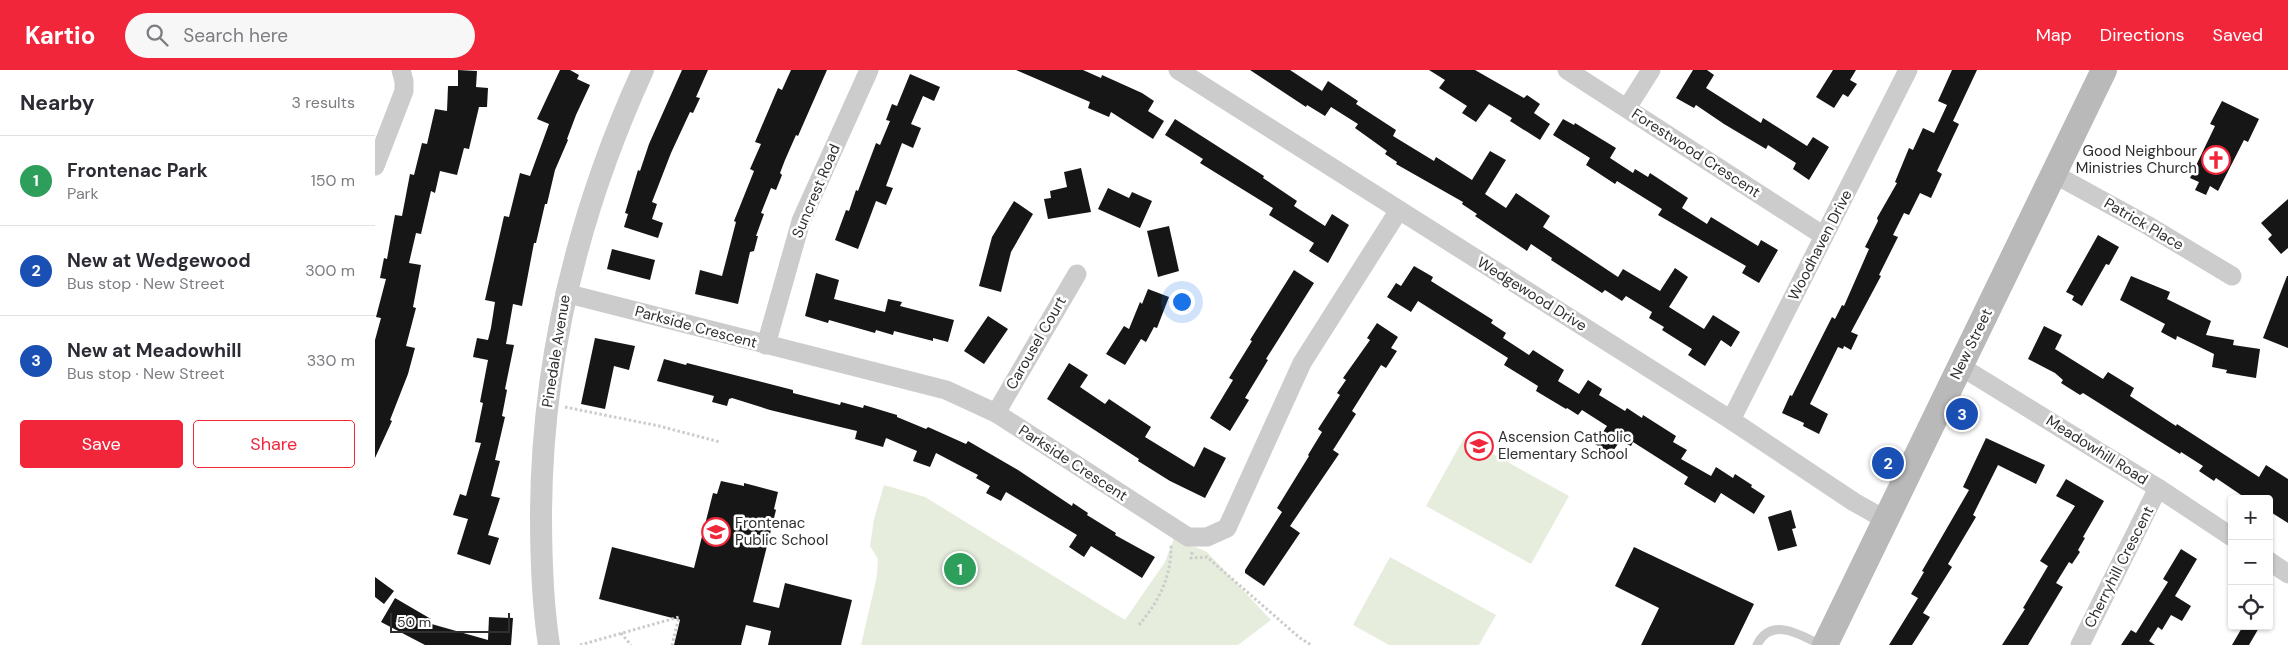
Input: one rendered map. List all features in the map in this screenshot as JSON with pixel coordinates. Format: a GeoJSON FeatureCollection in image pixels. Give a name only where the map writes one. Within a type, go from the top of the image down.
{"type":"FeatureCollection","features":[{"type":"Feature","properties":{"kind":"main road","name":"New Street"},"geometry":{"type":"LineString","coordinates":[[1823,645],[1886,520],[2104,70]]}},
{"type":"Feature","properties":{"kind":"street"},"geometry":{"type":"LineString","coordinates":[[375,166],[403,91],[405,81],[401,70]]}},
{"type":"Feature","properties":{"kind":"street","name":"Pinedale Avenue"},"geometry":{"type":"LineString","coordinates":[[549,645],[542,570],[541,473],[553,361],[565,293],[595,189],[609,148],[643,70]]}},
{"type":"Feature","properties":{"kind":"street","name":"Suncrest Road"},"geometry":{"type":"LineString","coordinates":[[767,345],[801,221],[869,70]]}},
{"type":"Feature","properties":{"kind":"street","name":"Wedgewood Drive"},"geometry":{"type":"LineString","coordinates":[[1178,70],[1731,420],[1854,502],[1886,520]]}},
{"type":"Feature","properties":{"kind":"street","name":"Forestwood Crescent"},"geometry":{"type":"LineString","coordinates":[[1567,70],[1824,236]]}},
{"type":"Feature","properties":{"kind":"street"},"geometry":{"type":"LineString","coordinates":[[1627,108],[1651,70]]}},
{"type":"Feature","properties":{"kind":"street","name":"Woodhaven Drive"},"geometry":{"type":"LineString","coordinates":[[1731,420],[1909,70]]}},
{"type":"Feature","properties":{"kind":"street","name":"Patrick Place"},"geometry":{"type":"LineString","coordinates":[[2053,174],[2232,276]]}},
{"type":"Feature","properties":{"kind":"street"},"geometry":{"type":"LineString","coordinates":[[1195,537],[1207,537],[1227,528],[1302,363],[1399,210]]}},
{"type":"Feature","properties":{"kind":"street","name":"Carousel Court"},"geometry":{"type":"LineString","coordinates":[[996,413],[1077,274]]}},
{"type":"Feature","properties":{"kind":"street","name":"Parkside Crescent"},"geometry":{"type":"LineString","coordinates":[[565,293],[946,390],[996,413],[1188,537],[1195,537]]}},
{"type":"Feature","properties":{"kind":"street","name":"Meadowhill Road"},"geometry":{"type":"LineString","coordinates":[[1960,366],[2158,488],[2228,534]]}},
{"type":"Feature","properties":{"kind":"street","name":"Cherryhill Crescent"},"geometry":{"type":"LineString","coordinates":[[2080,645],[2158,488]]}},
{"type":"Feature","properties":{"kind":"street"},"geometry":{"type":"LineString","coordinates":[[2273,564],[2288,574]]}},
{"type":"Feature","properties":{"kind":"lane"},"geometry":{"type":"LineString","coordinates":[[1757,645],[1760,639],[1775,629],[1790,630],[1823,645]]}},
{"type":"Feature","properties":{"kind":"path"},"geometry":{"type":"LineString","coordinates":[[562,406],[659,426],[720,442]]}},
{"type":"Feature","properties":{"kind":"path"},"geometry":{"type":"LineString","coordinates":[[1139,625],[1153,608],[1168,574],[1171,560],[1170,525]]}},
{"type":"Feature","properties":{"kind":"path"},"geometry":{"type":"LineString","coordinates":[[1195,537],[1191,558],[1207,557],[1300,638],[1311,645]]}},
{"type":"Feature","properties":{"kind":"path"},"geometry":{"type":"LineString","coordinates":[[580,645],[679,617],[672,645]]}},
{"type":"Feature","properties":{"kind":"path"},"geometry":{"type":"LineString","coordinates":[[621,633],[631,645]]}},
{"type":"Feature","properties":{"kind":"green space"},"geometry":{"type":"Polygon","coordinates":[[[1464,438],[1569,496],[1531,564],[1426,506],[1464,438]]]}},
{"type":"Feature","properties":{"kind":"green space"},"geometry":{"type":"Polygon","coordinates":[[[884,485],[925,497],[1125,620],[1165,562],[1174,538],[1207,552],[1271,620],[1238,645],[861,645],[877,576],[878,559],[870,546],[874,519],[884,485]]]}},
{"type":"Feature","properties":{"kind":"green space"},"geometry":{"type":"Polygon","coordinates":[[[1390,557],[1496,615],[1479,645],[1389,645],[1353,625],[1390,557]]]}},
{"type":"Feature","properties":{"kind":"building"},"geometry":{"type":"Polygon","coordinates":[[[458,70],[477,71],[476,87],[488,88],[487,107],[479,107],[469,149],[464,148],[457,175],[440,171],[435,193],[431,191],[421,234],[416,233],[409,263],[421,265],[413,307],[416,308],[406,346],[415,348],[408,374],[390,420],[392,421],[375,458],[375,340],[381,318],[376,317],[386,279],[380,278],[384,258],[387,259],[395,215],[402,216],[410,174],[414,175],[422,143],[427,144],[435,109],[447,111],[448,86],[458,86],[458,70]]]}},
{"type":"Feature","properties":{"kind":"building"},"geometry":{"type":"Polygon","coordinates":[[[560,70],[570,70],[579,75],[577,79],[590,85],[576,115],[555,170],[536,243],[534,243],[522,306],[513,304],[506,344],[514,345],[505,389],[507,390],[502,416],[505,417],[495,460],[500,461],[491,496],[500,498],[488,535],[499,538],[490,565],[457,554],[468,519],[453,515],[460,494],[466,496],[481,443],[475,442],[483,403],[480,402],[488,360],[473,357],[477,338],[488,340],[491,328],[495,302],[485,300],[504,216],[509,217],[520,173],[530,176],[549,124],[537,119],[560,70]]]}},
{"type":"Feature","properties":{"kind":"building"},"geometry":{"type":"Polygon","coordinates":[[[682,70],[708,70],[696,97],[700,98],[693,113],[690,112],[671,153],[652,202],[657,204],[652,219],[663,223],[658,238],[624,227],[628,214],[625,213],[638,170],[640,171],[649,144],[682,70]]]}},
{"type":"Feature","properties":{"kind":"building"},"geometry":{"type":"Polygon","coordinates":[[[791,70],[827,70],[798,136],[796,135],[785,160],[776,190],[771,188],[761,213],[764,214],[756,236],[758,236],[754,251],[750,252],[738,304],[695,294],[700,270],[722,276],[736,222],[734,221],[754,171],[750,169],[761,144],[755,142],[778,88],[782,90],[791,70]]]}},
{"type":"Feature","properties":{"kind":"building"},"geometry":{"type":"Polygon","coordinates":[[[1016,70],[1083,70],[1101,78],[1102,75],[1142,93],[1154,101],[1148,111],[1164,121],[1153,139],[1111,112],[1109,117],[1088,108],[1090,102],[1016,70]]]}},
{"type":"Feature","properties":{"kind":"building"},"geometry":{"type":"Polygon","coordinates":[[[1250,70],[1290,70],[1322,91],[1328,81],[1358,101],[1356,104],[1396,130],[1393,136],[1434,161],[1436,157],[1472,180],[1490,151],[1506,160],[1485,194],[1506,208],[1516,193],[1550,216],[1543,227],[1618,277],[1623,269],[1660,291],[1675,268],[1688,277],[1669,307],[1704,329],[1713,315],[1740,332],[1731,347],[1721,340],[1705,366],[1688,355],[1692,349],[1662,330],[1664,327],[1649,318],[1652,312],[1626,296],[1622,301],[1605,290],[1602,293],[1551,260],[1552,258],[1531,244],[1527,251],[1475,216],[1477,214],[1462,204],[1463,202],[1396,164],[1397,162],[1385,154],[1387,151],[1355,128],[1358,124],[1331,107],[1325,116],[1307,105],[1306,107],[1250,70]]]}},
{"type":"Feature","properties":{"kind":"building"},"geometry":{"type":"Polygon","coordinates":[[[1429,70],[1475,70],[1524,98],[1527,95],[1540,104],[1534,113],[1550,124],[1540,140],[1510,121],[1512,118],[1489,104],[1476,122],[1462,113],[1467,106],[1439,88],[1445,80],[1429,70]]]}},
{"type":"Feature","properties":{"kind":"building"},"geometry":{"type":"Polygon","coordinates":[[[1693,70],[1707,70],[1714,75],[1706,88],[1761,123],[1763,118],[1807,146],[1813,137],[1829,147],[1809,180],[1793,169],[1796,163],[1768,145],[1766,149],[1696,105],[1694,108],[1676,98],[1693,70]]]}},
{"type":"Feature","properties":{"kind":"building"},"geometry":{"type":"Polygon","coordinates":[[[1833,70],[1856,70],[1850,80],[1857,84],[1848,97],[1843,94],[1834,108],[1816,97],[1833,70]]]}},
{"type":"Feature","properties":{"kind":"building"},"geometry":{"type":"Polygon","coordinates":[[[1952,70],[1977,70],[1953,121],[1959,124],[1937,171],[1942,174],[1931,198],[1920,193],[1909,215],[1904,213],[1893,235],[1898,237],[1879,275],[1881,276],[1851,332],[1858,335],[1851,350],[1844,346],[1843,349],[1838,347],[1810,404],[1828,414],[1819,434],[1803,426],[1804,423],[1782,413],[1832,317],[1835,319],[1842,305],[1844,306],[1869,249],[1865,247],[1878,221],[1877,218],[1897,183],[1895,182],[1909,148],[1913,150],[1923,128],[1934,133],[1947,105],[1938,101],[1952,70]]]}},
{"type":"Feature","properties":{"kind":"building"},"geometry":{"type":"Polygon","coordinates":[[[910,74],[940,87],[934,101],[923,96],[911,124],[921,128],[913,148],[902,143],[886,186],[893,188],[886,205],[876,201],[858,249],[835,240],[846,210],[849,211],[856,190],[858,191],[876,143],[880,145],[890,121],[886,120],[892,104],[897,106],[910,74]]]}},
{"type":"Feature","properties":{"kind":"building","name":"Good Neighbour Ministries Church"},"geometry":{"type":"Polygon","coordinates":[[[2222,101],[2259,119],[2248,142],[2244,140],[2218,191],[2210,186],[2206,195],[2195,190],[2199,182],[2190,178],[2215,126],[2210,124],[2222,101]]]}},
{"type":"Feature","properties":{"kind":"building"},"geometry":{"type":"Polygon","coordinates":[[[1175,119],[1264,176],[1263,178],[1297,201],[1294,206],[1325,226],[1332,214],[1349,225],[1328,263],[1309,251],[1314,243],[1269,215],[1273,208],[1200,163],[1203,159],[1165,135],[1175,119]]]}},
{"type":"Feature","properties":{"kind":"building"},"geometry":{"type":"Polygon","coordinates":[[[1563,119],[1574,125],[1575,123],[1616,148],[1610,158],[1633,173],[1635,169],[1648,177],[1650,173],[1688,198],[1682,208],[1707,224],[1711,217],[1758,246],[1761,240],[1778,250],[1759,283],[1742,273],[1746,266],[1658,215],[1662,209],[1617,181],[1615,184],[1586,165],[1590,158],[1553,135],[1563,119]]]}},
{"type":"Feature","properties":{"kind":"building"},"geometry":{"type":"Polygon","coordinates":[[[1081,168],[1091,212],[1048,219],[1044,199],[1051,198],[1050,191],[1067,187],[1064,172],[1081,168]]]}},
{"type":"Feature","properties":{"kind":"building"},"geometry":{"type":"Polygon","coordinates":[[[1108,188],[1129,198],[1132,192],[1152,201],[1140,228],[1098,209],[1108,188]]]}},
{"type":"Feature","properties":{"kind":"building"},"geometry":{"type":"Polygon","coordinates":[[[2288,199],[2288,248],[2281,254],[2268,239],[2272,235],[2261,223],[2288,199]]]}},
{"type":"Feature","properties":{"kind":"building"},"geometry":{"type":"Polygon","coordinates":[[[1014,201],[1033,214],[1011,252],[1001,292],[979,286],[992,237],[1014,201]]]}},
{"type":"Feature","properties":{"kind":"building"},"geometry":{"type":"Polygon","coordinates":[[[1169,226],[1179,271],[1158,277],[1147,231],[1169,226]]]}},
{"type":"Feature","properties":{"kind":"building"},"geometry":{"type":"Polygon","coordinates":[[[2098,235],[2119,247],[2109,265],[2106,264],[2082,306],[2072,300],[2074,296],[2066,292],[2098,235]]]}},
{"type":"Feature","properties":{"kind":"building"},"geometry":{"type":"Polygon","coordinates":[[[612,249],[655,260],[650,280],[607,269],[612,249]]]}},
{"type":"Feature","properties":{"kind":"building"},"geometry":{"type":"Polygon","coordinates":[[[1414,266],[1433,277],[1431,281],[1493,320],[1491,323],[1506,333],[1503,338],[1529,355],[1533,350],[1564,370],[1558,381],[1579,394],[1588,380],[1602,389],[1599,395],[1625,411],[1627,408],[1642,418],[1643,415],[1676,436],[1673,442],[1687,450],[1681,459],[1711,476],[1716,467],[1733,478],[1735,474],[1752,485],[1751,487],[1765,496],[1754,514],[1721,493],[1715,503],[1684,484],[1688,477],[1633,442],[1631,446],[1620,441],[1611,454],[1595,444],[1607,426],[1582,410],[1578,415],[1536,391],[1538,386],[1504,365],[1508,358],[1418,301],[1411,312],[1387,297],[1396,283],[1401,286],[1414,266]]]}},
{"type":"Feature","properties":{"kind":"building"},"geometry":{"type":"Polygon","coordinates":[[[1294,270],[1314,283],[1266,359],[1268,360],[1245,398],[1249,400],[1230,431],[1210,418],[1233,380],[1229,378],[1252,341],[1250,340],[1294,270]]]}},
{"type":"Feature","properties":{"kind":"building"},"geometry":{"type":"Polygon","coordinates":[[[816,273],[839,280],[834,299],[885,312],[888,299],[902,302],[900,306],[954,320],[948,342],[933,338],[933,341],[894,331],[893,335],[876,330],[875,333],[829,320],[828,323],[805,316],[816,273]]]}},
{"type":"Feature","properties":{"kind":"building"},"geometry":{"type":"Polygon","coordinates":[[[2131,276],[2170,292],[2167,299],[2211,321],[2206,335],[2234,340],[2233,345],[2260,349],[2256,378],[2226,373],[2227,370],[2212,367],[2214,354],[2177,336],[2176,340],[2161,332],[2165,324],[2120,300],[2131,276]]]}},
{"type":"Feature","properties":{"kind":"building"},"geometry":{"type":"Polygon","coordinates":[[[2288,276],[2288,348],[2263,338],[2288,276]]]}},
{"type":"Feature","properties":{"kind":"building"},"geometry":{"type":"Polygon","coordinates":[[[1148,289],[1169,297],[1157,328],[1154,327],[1146,342],[1141,339],[1125,365],[1106,354],[1124,326],[1129,329],[1140,302],[1142,304],[1148,289]]]}},
{"type":"Feature","properties":{"kind":"building"},"geometry":{"type":"Polygon","coordinates":[[[988,316],[1008,329],[984,364],[964,351],[988,316]]]}},
{"type":"Feature","properties":{"kind":"building"},"geometry":{"type":"Polygon","coordinates":[[[1377,323],[1398,337],[1391,348],[1397,351],[1386,368],[1381,365],[1352,411],[1356,414],[1333,450],[1339,454],[1290,526],[1300,533],[1264,586],[1245,573],[1245,570],[1282,512],[1277,508],[1322,432],[1318,429],[1340,395],[1337,393],[1346,380],[1343,378],[1370,340],[1367,338],[1377,323]]]}},
{"type":"Feature","properties":{"kind":"building"},"geometry":{"type":"Polygon","coordinates":[[[2044,326],[2062,335],[2055,349],[2103,379],[2108,372],[2134,388],[2130,396],[2259,477],[2266,465],[2288,479],[2288,523],[2273,514],[2273,495],[2241,495],[2216,478],[2214,481],[2199,471],[2203,466],[2181,452],[2180,454],[2083,393],[2080,395],[2061,383],[2063,380],[2055,373],[2028,359],[2044,326]]]}},
{"type":"Feature","properties":{"kind":"building"},"geometry":{"type":"Polygon","coordinates":[[[595,338],[635,346],[629,370],[614,366],[605,409],[581,404],[595,338]]]}},
{"type":"Feature","properties":{"kind":"building"},"geometry":{"type":"Polygon","coordinates":[[[664,359],[793,390],[793,393],[840,405],[841,402],[863,408],[864,405],[897,415],[897,417],[926,429],[928,427],[966,444],[968,441],[1018,470],[1072,506],[1073,503],[1088,513],[1087,515],[1116,533],[1115,535],[1155,557],[1142,578],[1091,546],[1084,557],[1069,547],[1077,535],[1006,492],[1001,501],[986,493],[990,486],[976,478],[978,475],[936,453],[930,467],[913,461],[917,451],[886,438],[883,447],[855,439],[857,431],[770,410],[732,398],[729,399],[727,406],[712,402],[714,396],[657,381],[664,359]]]}},
{"type":"Feature","properties":{"kind":"building"},"geometry":{"type":"Polygon","coordinates":[[[1069,363],[1088,375],[1080,387],[1105,404],[1109,399],[1151,427],[1145,437],[1194,467],[1204,447],[1226,458],[1205,498],[1170,481],[1138,461],[1139,459],[1047,399],[1069,363]]]}},
{"type":"Feature","properties":{"kind":"building"},"geometry":{"type":"Polygon","coordinates":[[[1986,438],[2045,465],[2036,484],[1998,465],[1973,515],[1976,517],[1948,564],[1952,567],[1923,613],[1930,617],[1912,645],[1889,645],[1918,598],[1911,594],[1924,572],[1922,571],[1969,490],[1963,487],[1986,438]]]}},
{"type":"Feature","properties":{"kind":"building"},"geometry":{"type":"Polygon","coordinates":[[[2066,479],[2104,501],[2083,537],[2085,538],[2078,550],[2080,552],[2072,564],[2069,562],[2056,583],[2063,587],[2028,645],[2002,645],[2025,609],[2023,608],[2048,566],[2040,561],[2075,506],[2056,496],[2066,479]]]}},
{"type":"Feature","properties":{"kind":"building"},"geometry":{"type":"Polygon","coordinates":[[[721,481],[744,486],[744,483],[778,492],[774,509],[776,510],[753,602],[779,608],[785,583],[852,600],[841,645],[768,645],[771,631],[746,625],[741,645],[674,645],[680,620],[599,599],[612,547],[694,568],[713,493],[717,494],[721,481]]]}},
{"type":"Feature","properties":{"kind":"building"},"geometry":{"type":"Polygon","coordinates":[[[1791,510],[1796,528],[1792,529],[1797,546],[1778,551],[1768,517],[1791,510]]]}},
{"type":"Feature","properties":{"kind":"building"},"geometry":{"type":"Polygon","coordinates":[[[1634,547],[1754,604],[1734,645],[1641,645],[1659,608],[1615,586],[1634,547]]]}},
{"type":"Feature","properties":{"kind":"building"},"geometry":{"type":"Polygon","coordinates":[[[2181,549],[2197,559],[2175,596],[2191,606],[2182,621],[2171,615],[2162,630],[2158,627],[2149,641],[2155,645],[2121,645],[2131,630],[2136,633],[2168,582],[2163,579],[2181,549]]]}},
{"type":"Feature","properties":{"kind":"building"},"geometry":{"type":"Polygon","coordinates":[[[375,577],[394,591],[384,604],[375,597],[375,577]]]}},
{"type":"Feature","properties":{"kind":"building"},"geometry":{"type":"Polygon","coordinates":[[[395,598],[431,619],[428,623],[488,640],[489,617],[513,618],[511,645],[425,645],[381,622],[395,598]]]}},
{"type":"Feature","properties":{"kind":"building"},"geometry":{"type":"Polygon","coordinates":[[[2241,630],[2258,630],[2249,645],[2232,645],[2241,630]]]}},
{"type":"Feature","properties":{"kind":"place","name":"Good Neighbour Ministries Church"},"geometry":{"type":"Point","coordinates":[2216,160]}},
{"type":"Feature","properties":{"kind":"place","name":"New at Meadowhill"},"geometry":{"type":"Point","coordinates":[1962,414]}},
{"type":"Feature","properties":{"kind":"place","name":"Ascension Catholic Elementary School"},"geometry":{"type":"Point","coordinates":[1479,446]}},
{"type":"Feature","properties":{"kind":"place","name":"New at Wedgewood"},"geometry":{"type":"Point","coordinates":[1888,463]}},
{"type":"Feature","properties":{"kind":"place","name":"Frontenac Public School"},"geometry":{"type":"Point","coordinates":[716,532]}},
{"type":"Feature","properties":{"kind":"place","name":"Frontenac Park"},"geometry":{"type":"Point","coordinates":[960,569]}}]}
